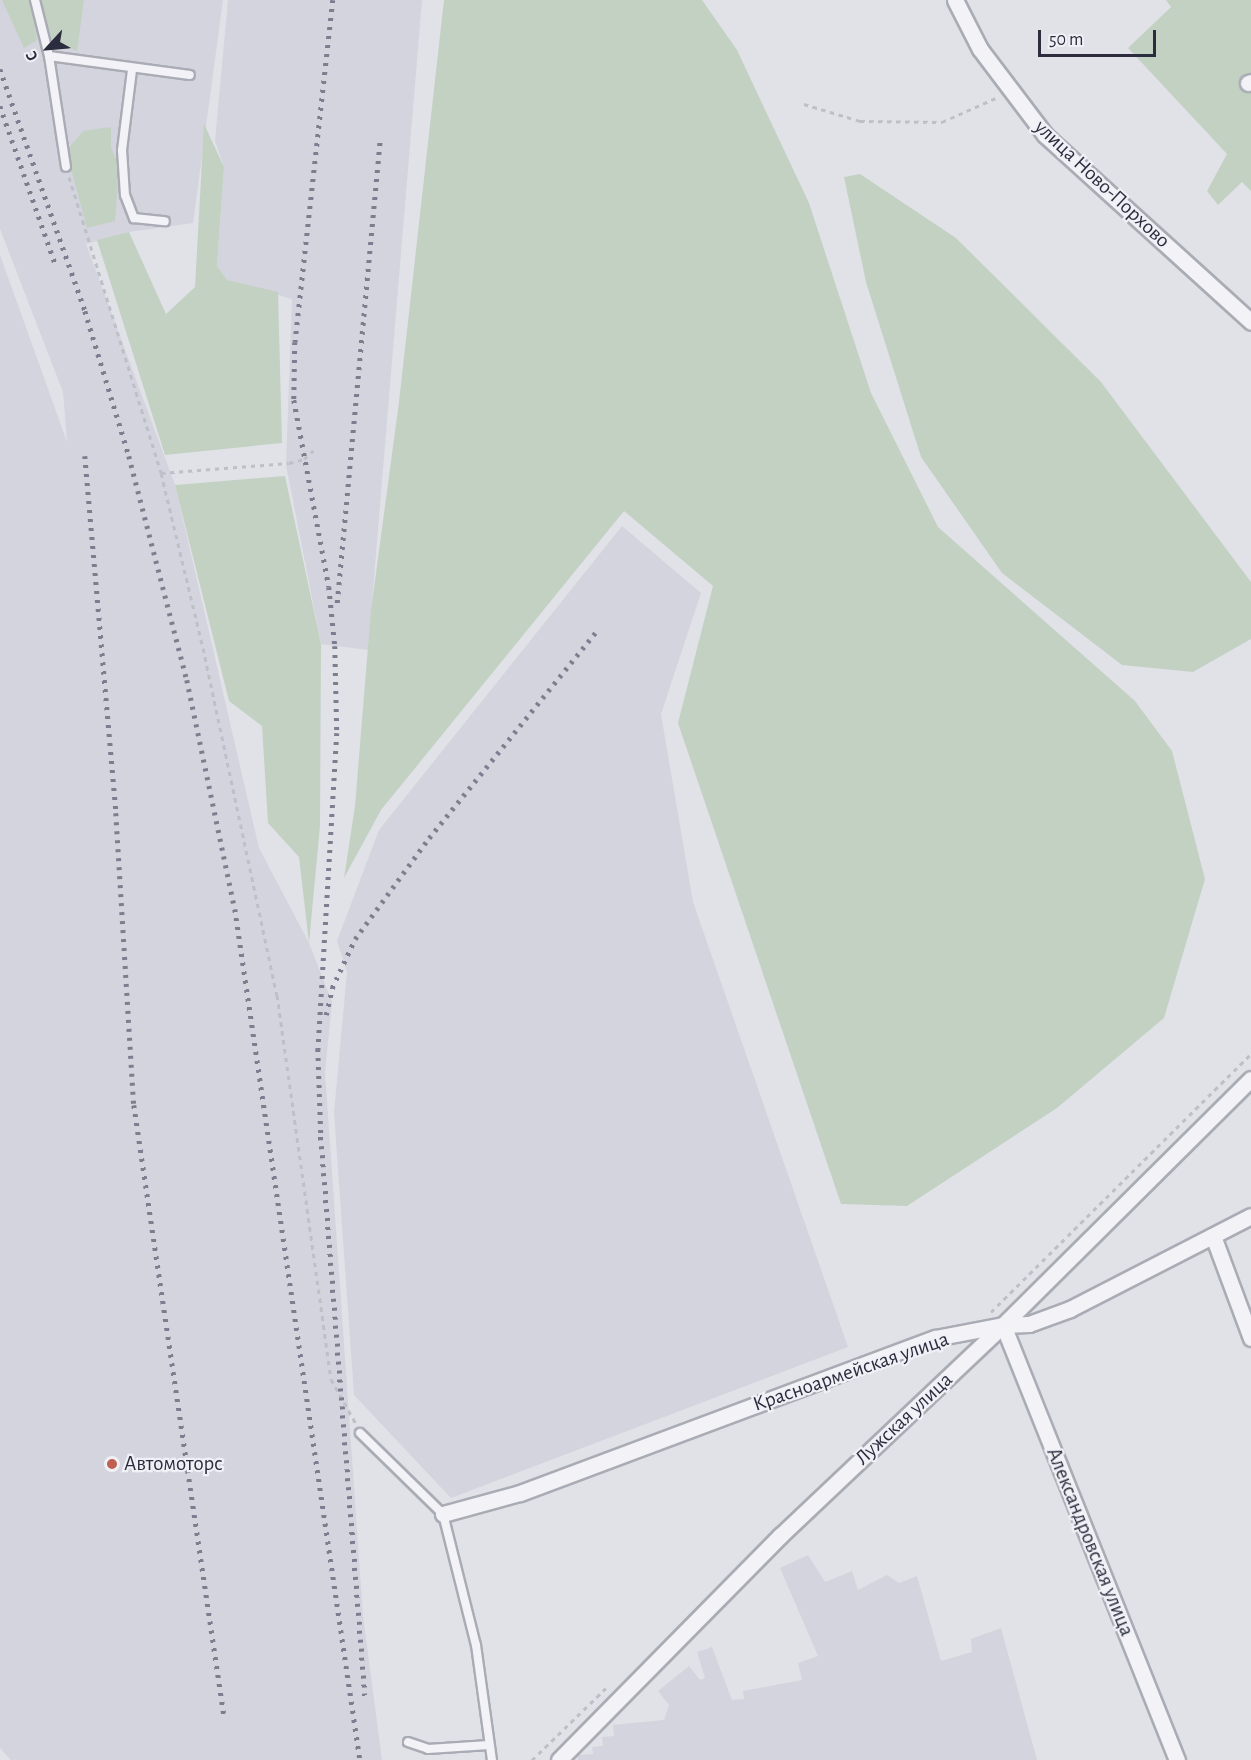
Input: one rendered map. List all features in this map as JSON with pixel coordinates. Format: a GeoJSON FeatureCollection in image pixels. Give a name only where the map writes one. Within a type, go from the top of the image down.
{"type":"FeatureCollection","features":[{"type":"Feature","properties":{"kind":"street","name":"улица Ново-Порхово"},"geometry":{"type":"LineString","coordinates":[[955,0],[980,49],[1046,135],[1251,322]]}},
{"type":"Feature","properties":{"kind":"street","name":"Лужская улица"},"geometry":{"type":"LineString","coordinates":[[559,1760],[780,1536],[1003,1325],[1251,1079]]}},
{"type":"Feature","properties":{"kind":"street","name":"Красноармейская улица"},"geometry":{"type":"LineString","coordinates":[[443,1514],[520,1493],[935,1338],[1003,1325],[1029,1324],[1070,1309],[1251,1216]]}},
{"type":"Feature","properties":{"kind":"street"},"geometry":{"type":"LineString","coordinates":[[1213,1236],[1251,1338]]}},
{"type":"Feature","properties":{"kind":"street","name":"Александровская улица"},"geometry":{"type":"LineString","coordinates":[[1003,1325],[1177,1760]]}},
{"type":"Feature","properties":{"kind":"lane"},"geometry":{"type":"LineString","coordinates":[[35,0],[49,56],[66,167]]}},
{"type":"Feature","properties":{"kind":"lane"},"geometry":{"type":"LineString","coordinates":[[49,56],[132,70],[189,75]]}},
{"type":"Feature","properties":{"kind":"lane"},"geometry":{"type":"LineString","coordinates":[[132,70],[122,150],[125,195],[134,218],[165,221]]}},
{"type":"Feature","properties":{"kind":"lane"},"geometry":{"type":"LineString","coordinates":[[360,1433],[443,1514],[476,1645],[492,1760]]}},
{"type":"Feature","properties":{"kind":"lane"},"geometry":{"type":"LineString","coordinates":[[408,1742],[428,1749],[489,1745]]}},
{"type":"Feature","properties":{"kind":"path"},"geometry":{"type":"LineString","coordinates":[[804,104],[860,122],[942,122],[1010,91]]}},
{"type":"Feature","properties":{"kind":"path"},"geometry":{"type":"LineString","coordinates":[[66,167],[161,473],[203,648],[277,995],[331,1379],[360,1433]]}},
{"type":"Feature","properties":{"kind":"path"},"geometry":{"type":"LineString","coordinates":[[161,473],[289,462],[304,459],[314,450]]}},
{"type":"Feature","properties":{"kind":"shaded area"},"geometry":{"type":"Polygon","coordinates":[[[0,0],[223,0],[193,223],[129,232],[86,244],[175,485],[259,848],[309,943],[332,1002],[325,1072],[363,1616],[382,1760],[11,1760],[0,1748],[0,255],[67,442],[63,392],[0,229],[0,0]]]}},
{"type":"Feature","properties":{"kind":"shaded area"},"geometry":{"type":"Polygon","coordinates":[[[228,0],[422,0],[368,650],[321,644],[286,465],[292,299],[227,280],[217,266],[224,167],[215,141],[228,0]]]}},
{"type":"Feature","properties":{"kind":"shaded area"},"geometry":{"type":"Polygon","coordinates":[[[622,526],[701,593],[661,714],[693,902],[848,1347],[451,1498],[354,1395],[334,1113],[347,972],[337,941],[379,830],[622,526]]]}},
{"type":"Feature","properties":{"kind":"shaded area"},"geometry":{"type":"Polygon","coordinates":[[[808,1555],[825,1582],[852,1571],[858,1590],[887,1575],[899,1583],[917,1576],[941,1661],[972,1652],[971,1639],[1001,1628],[1037,1760],[578,1760],[578,1755],[593,1754],[592,1747],[603,1746],[602,1737],[614,1736],[613,1725],[664,1720],[669,1705],[658,1691],[689,1666],[700,1680],[705,1678],[697,1652],[712,1647],[732,1700],[744,1699],[743,1691],[802,1680],[798,1663],[818,1656],[780,1568],[808,1555]]]}},
{"type":"Feature","properties":{"kind":"green space"},"geometry":{"type":"Polygon","coordinates":[[[2,0],[30,0],[37,40],[24,48],[2,0]]]}},
{"type":"Feature","properties":{"kind":"green space"},"geometry":{"type":"Polygon","coordinates":[[[40,0],[84,0],[77,51],[53,42],[40,0]]]}},
{"type":"Feature","properties":{"kind":"green space"},"geometry":{"type":"Polygon","coordinates":[[[444,0],[702,0],[737,50],[809,203],[871,393],[938,527],[1135,701],[1172,751],[1205,879],[1164,1018],[1057,1108],[907,1206],[841,1204],[678,723],[713,586],[624,511],[381,810],[344,878],[355,806],[371,610],[399,402],[444,0]]]}},
{"type":"Feature","properties":{"kind":"green space"},"geometry":{"type":"Polygon","coordinates":[[[1166,0],[1251,0],[1251,191],[1242,182],[1218,205],[1207,191],[1227,154],[1128,48],[1171,7],[1166,0]]]}},
{"type":"Feature","properties":{"kind":"green space"},"geometry":{"type":"Polygon","coordinates":[[[204,124],[224,167],[217,266],[227,280],[278,292],[282,443],[165,455],[97,240],[129,232],[166,314],[195,287],[204,124]]]}},
{"type":"Feature","properties":{"kind":"green space"},"geometry":{"type":"Polygon","coordinates":[[[111,127],[111,148],[119,166],[115,221],[87,228],[66,151],[83,131],[111,127]]]}},
{"type":"Feature","properties":{"kind":"green space"},"geometry":{"type":"Polygon","coordinates":[[[860,174],[956,238],[1101,382],[1251,582],[1251,639],[1193,672],[1122,665],[1002,573],[921,457],[866,282],[844,177],[860,174]]]}},
{"type":"Feature","properties":{"kind":"green space"},"geometry":{"type":"Polygon","coordinates":[[[285,476],[321,644],[320,826],[309,943],[299,857],[268,823],[262,726],[229,701],[175,485],[285,476]]]}},
{"type":"Feature","properties":{"kind":"railway"},"geometry":{"type":"LineString","coordinates":[[333,0],[295,342],[294,400],[329,587],[335,646],[337,733],[318,1049],[321,1137],[365,1695]]}},
{"type":"Feature","properties":{"kind":"railway"},"geometry":{"type":"LineString","coordinates":[[0,69],[85,311],[129,456],[187,680],[235,909],[360,1760]]}},
{"type":"Feature","properties":{"kind":"railway"},"geometry":{"type":"LineString","coordinates":[[0,106],[55,263]]}},
{"type":"Feature","properties":{"kind":"railway"},"geometry":{"type":"LineString","coordinates":[[337,603],[380,140]]}},
{"type":"Feature","properties":{"kind":"railway"},"geometry":{"type":"LineString","coordinates":[[85,456],[116,813],[134,1105],[224,1715]]}},
{"type":"Feature","properties":{"kind":"railway"},"geometry":{"type":"LineString","coordinates":[[326,1015],[332,988],[355,939],[429,838],[595,633]]}},
{"type":"Feature","properties":{"kind":"place","name":"Автомоторс"},"geometry":{"type":"Point","coordinates":[112,1464]}}]}
